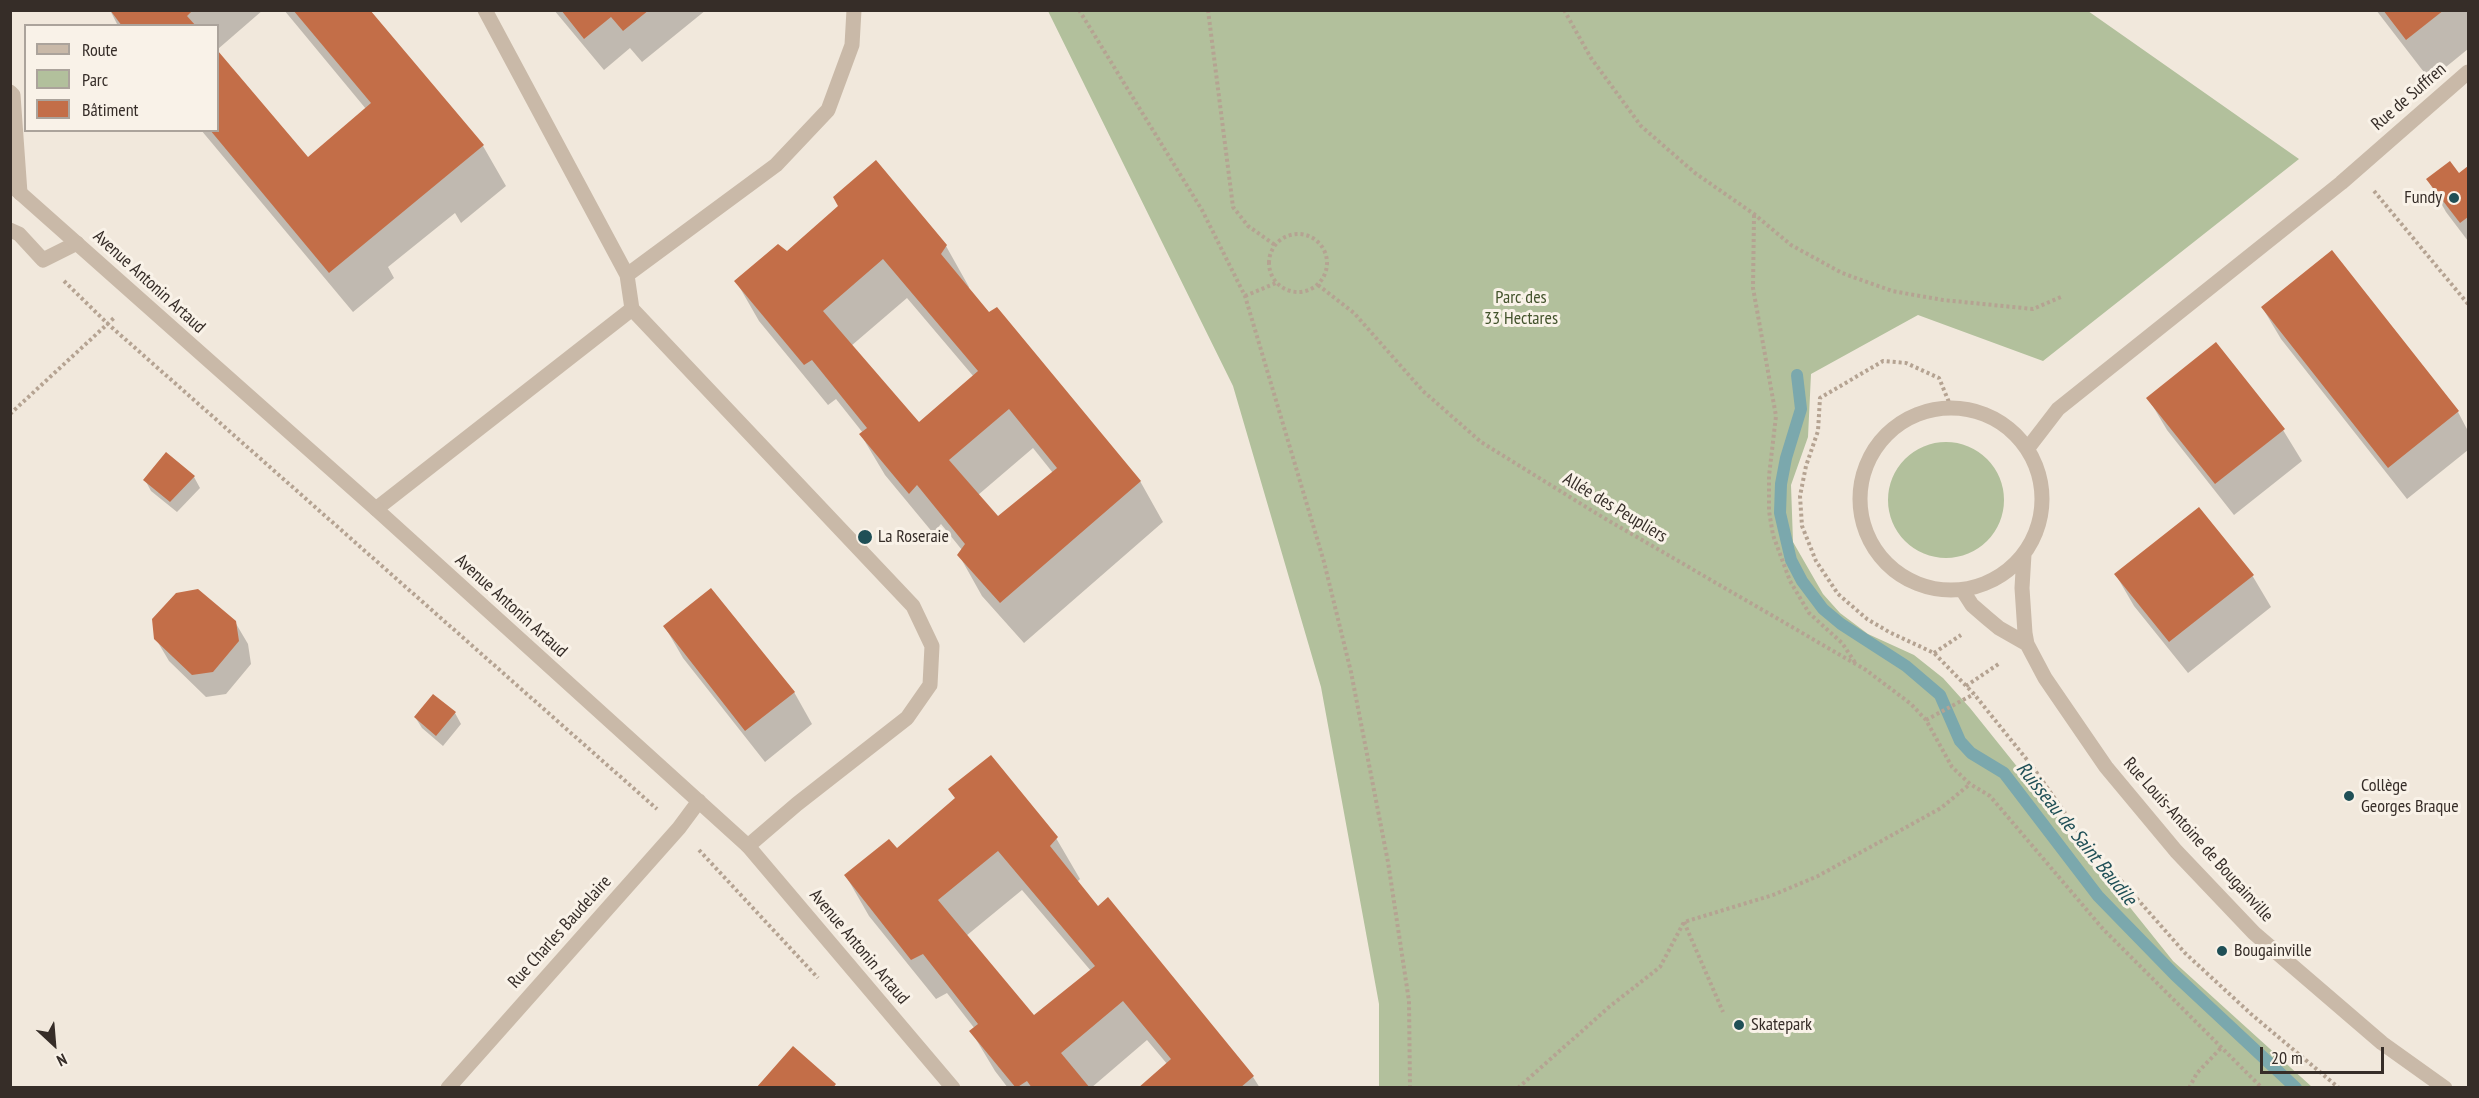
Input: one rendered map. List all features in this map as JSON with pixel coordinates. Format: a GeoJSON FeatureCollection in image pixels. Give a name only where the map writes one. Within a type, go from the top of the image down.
{"type":"FeatureCollection","features":[{"type":"Feature","properties":{"kind":"street"},"geometry":{"type":"LineString","coordinates":[[486,10],[627,275],[632,309],[913,606],[932,646],[930,685],[907,718],[797,804],[748,846]]}},
{"type":"Feature","properties":{"kind":"street"},"geometry":{"type":"LineString","coordinates":[[627,275],[776,165],[828,110],[852,45],[854,10]]}},
{"type":"Feature","properties":{"kind":"street","name":"Rue de Suffren"},"geometry":{"type":"LineString","coordinates":[[2028,448],[2058,409],[2356,169],[2469,72]]}},
{"type":"Feature","properties":{"kind":"street"},"geometry":{"type":"LineString","coordinates":[[10,92],[13,95],[15,189]]}},
{"type":"Feature","properties":{"kind":"street","name":"Avenue Antonin Artaud"},"geometry":{"type":"LineString","coordinates":[[15,189],[376,510],[748,846],[953,1088]]}},
{"type":"Feature","properties":{"kind":"street"},"geometry":{"type":"LineString","coordinates":[[10,230],[19,234],[42,260],[76,243]]}},
{"type":"Feature","properties":{"kind":"street"},"geometry":{"type":"LineString","coordinates":[[376,510],[632,309]]}},
{"type":"Feature","properties":{"kind":"street"},"geometry":{"type":"LineString","coordinates":[[1951,407],[1981,412],[2007,426],[2028,448],[2039,472],[2043,497],[2040,523],[2030,547],[2010,569],[1992,582],[1963,591],[1933,590],[1905,579],[1881,560],[1866,535],[1859,506],[1862,476],[1875,448],[1895,427],[1921,412],[1951,407]]}},
{"type":"Feature","properties":{"kind":"street","name":"Rue Louis-Antoine de Bougainville"},"geometry":{"type":"LineString","coordinates":[[2024,554],[2022,588],[2027,644],[2045,678],[2106,767],[2176,851],[2254,933],[2382,1043],[2445,1088]]}},
{"type":"Feature","properties":{"kind":"street"},"geometry":{"type":"LineString","coordinates":[[1963,591],[1972,605],[1987,618],[2006,633],[2027,644]]}},
{"type":"Feature","properties":{"kind":"street","name":"Rue Charles Baudelaire"},"geometry":{"type":"LineString","coordinates":[[448,1088],[679,828],[699,801]]}},
{"type":"Feature","properties":{"kind":"path"},"geometry":{"type":"LineString","coordinates":[[1079,10],[1202,210],[1245,296],[1324,562],[1351,672],[1388,862],[1407,990],[1410,1088]]}},
{"type":"Feature","properties":{"kind":"path"},"geometry":{"type":"LineString","coordinates":[[1208,10],[1233,207],[1248,226],[1275,245]]}},
{"type":"Feature","properties":{"kind":"path"},"geometry":{"type":"LineString","coordinates":[[1564,10],[1591,58],[1641,126],[1695,173],[1754,214],[1791,245],[1842,273],[1892,291],[1943,300],[2033,309],[2061,297]]}},
{"type":"Feature","properties":{"kind":"path"},"geometry":{"type":"LineString","coordinates":[[2356,169],[2469,304]]}},
{"type":"Feature","properties":{"kind":"path"},"geometry":{"type":"LineString","coordinates":[[1754,214],[1753,288],[1776,416],[1769,476],[1769,511],[1773,535],[1790,581],[1809,613],[1842,643],[1856,664]]}},
{"type":"Feature","properties":{"kind":"path"},"geometry":{"type":"LineString","coordinates":[[1300,235],[1310,237],[1317,243],[1326,259],[1323,277],[1317,285],[1310,290],[1292,292],[1276,283],[1269,268],[1271,252],[1275,245],[1282,239],[1300,235]]}},
{"type":"Feature","properties":{"kind":"path"},"geometry":{"type":"LineString","coordinates":[[42,260],[108,324],[679,828],[823,984]]}},
{"type":"Feature","properties":{"kind":"path"},"geometry":{"type":"LineString","coordinates":[[1245,296],[1276,283]]}},
{"type":"Feature","properties":{"kind":"path","name":"Allée des Peupliers"},"geometry":{"type":"LineString","coordinates":[[1317,285],[1354,313],[1423,391],[1481,442],[1599,515],[1856,664],[1911,704],[1927,719],[1952,767],[1970,784],[1990,796],[2103,929],[2262,1088]]}},
{"type":"Feature","properties":{"kind":"path"},"geometry":{"type":"LineString","coordinates":[[10,414],[135,298]]}},
{"type":"Feature","properties":{"kind":"path"},"geometry":{"type":"LineString","coordinates":[[1951,407],[1939,378],[1906,363],[1884,362],[1820,398],[1818,431],[1806,466],[1800,496],[1802,526],[1816,561],[1838,594],[1866,619],[1934,653],[1974,694],[2032,766],[2079,833],[2185,953],[2339,1088]]}},
{"type":"Feature","properties":{"kind":"path"},"geometry":{"type":"LineString","coordinates":[[1966,686],[2027,644]]}},
{"type":"Feature","properties":{"kind":"path"},"geometry":{"type":"LineString","coordinates":[[1927,719],[1974,694]]}},
{"type":"Feature","properties":{"kind":"path"},"geometry":{"type":"LineString","coordinates":[[1518,1088],[1609,1007],[1660,967],[1684,922],[1773,895],[1818,876],[1941,808],[1970,784]]}},
{"type":"Feature","properties":{"kind":"path"},"geometry":{"type":"LineString","coordinates":[[1684,922],[1723,1012]]}},
{"type":"Feature","properties":{"kind":"path"},"geometry":{"type":"LineString","coordinates":[[2189,1088],[2197,1073],[2221,1048]]}},
{"type":"Feature","properties":{"kind":"green space","name":"Parc des 33 Hectares"},"geometry":{"type":"Polygon","coordinates":[[[1048,11],[2088,11],[2299,159],[2043,361],[1918,315],[1811,374],[1808,437],[1791,485],[1793,542],[1823,594],[1840,613],[1868,634],[1914,655],[1943,678],[1970,708],[2173,961],[2312,1087],[1379,1087],[1379,1004],[1321,687],[1233,386],[1048,11]]]}},
{"type":"Feature","properties":{"kind":"green space"},"geometry":{"type":"Polygon","coordinates":[[[1946,442],[1968,446],[1987,459],[2000,478],[2004,500],[2000,522],[1987,541],[1968,554],[1946,558],[1924,554],[1905,541],[1892,522],[1888,500],[1892,478],[1905,459],[1924,446],[1946,442]]]}},
{"type":"Feature","properties":{"kind":"building"},"geometry":{"type":"Polygon","coordinates":[[[110,10],[193,10],[187,16],[194,24],[120,24],[110,10]]]}},
{"type":"Feature","properties":{"kind":"building"},"geometry":{"type":"Polygon","coordinates":[[[293,10],[370,10],[484,145],[329,273],[212,132],[219,132],[219,52],[308,157],[371,103],[293,10]]]}},
{"type":"Feature","properties":{"kind":"building"},"geometry":{"type":"Polygon","coordinates":[[[561,10],[649,10],[623,31],[611,17],[584,39],[561,10]]]}},
{"type":"Feature","properties":{"kind":"building"},"geometry":{"type":"Polygon","coordinates":[[[2383,10],[2444,10],[2406,40],[2383,10]]]}},
{"type":"Feature","properties":{"kind":"building"},"geometry":{"type":"Polygon","coordinates":[[[876,160],[947,245],[941,254],[989,312],[997,307],[1141,481],[1000,603],[957,555],[965,544],[917,485],[909,494],[859,434],[867,428],[812,360],[804,365],[734,281],[778,244],[787,251],[838,206],[833,197],[876,160]],[[883,259],[823,311],[919,422],[978,371],[883,259]],[[1009,409],[949,460],[998,516],[1057,468],[1009,409]]]}},
{"type":"Feature","properties":{"kind":"building","name":"Fundy"},"geometry":{"type":"Polygon","coordinates":[[[2450,161],[2459,173],[2468,166],[2468,217],[2460,223],[2426,179],[2450,161]]]}},
{"type":"Feature","properties":{"kind":"building"},"geometry":{"type":"Polygon","coordinates":[[[2332,250],[2459,411],[2388,468],[2261,307],[2332,250]]]}},
{"type":"Feature","properties":{"kind":"building"},"geometry":{"type":"Polygon","coordinates":[[[2216,342],[2285,429],[2215,484],[2146,398],[2216,342]]]}},
{"type":"Feature","properties":{"kind":"building"},"geometry":{"type":"Polygon","coordinates":[[[166,452],[195,476],[170,502],[143,480],[166,452]]]}},
{"type":"Feature","properties":{"kind":"building"},"geometry":{"type":"Polygon","coordinates":[[[2199,507],[2254,575],[2169,642],[2114,574],[2199,507]]]}},
{"type":"Feature","properties":{"kind":"building"},"geometry":{"type":"Polygon","coordinates":[[[711,588],[795,692],[745,731],[663,626],[711,588]]]}},
{"type":"Feature","properties":{"kind":"building"},"geometry":{"type":"Polygon","coordinates":[[[198,589],[236,621],[239,641],[213,672],[192,675],[154,639],[152,619],[176,593],[198,589]]]}},
{"type":"Feature","properties":{"kind":"building"},"geometry":{"type":"Polygon","coordinates":[[[433,694],[456,712],[436,736],[414,717],[433,694]]]}},
{"type":"Feature","properties":{"kind":"building"},"geometry":{"type":"Polygon","coordinates":[[[991,755],[1058,837],[1050,846],[1098,906],[1108,897],[1254,1076],[1240,1088],[1138,1088],[1171,1059],[1123,1001],[1061,1053],[1090,1088],[1032,1088],[1027,1081],[1016,1088],[969,1031],[978,1024],[923,954],[911,960],[844,875],[889,839],[897,848],[955,798],[948,789],[991,755]],[[998,851],[938,900],[1034,1015],[1095,966],[998,851]]]}},
{"type":"Feature","properties":{"kind":"building"},"geometry":{"type":"Polygon","coordinates":[[[793,1046],[836,1084],[833,1088],[756,1088],[793,1046]]]}},
{"type":"Feature","properties":{"kind":"waterway","name":"Ruisseau de Saint Baudile"},"geometry":{"type":"LineString","coordinates":[[1797,375],[1801,409],[1786,458],[1781,484],[1780,513],[1791,560],[1802,581],[1823,609],[1841,624],[1906,666],[1940,695],[1960,741],[1971,753],[2004,773],[2098,896],[2175,975],[2296,1088]]}},
{"type":"Feature","properties":{"kind":"place","name":"Fundy"},"geometry":{"type":"Point","coordinates":[2454,198]}},
{"type":"Feature","properties":{"kind":"place","name":"La Roseraie"},"geometry":{"type":"Point","coordinates":[865,537]}},
{"type":"Feature","properties":{"kind":"place","name":"Collège Georges Braque"},"geometry":{"type":"Point","coordinates":[2349,796]}},
{"type":"Feature","properties":{"kind":"place","name":"Bougainville"},"geometry":{"type":"Point","coordinates":[2222,951]}},
{"type":"Feature","properties":{"kind":"place","name":"Skatepark"},"geometry":{"type":"Point","coordinates":[1739,1025]}}]}
